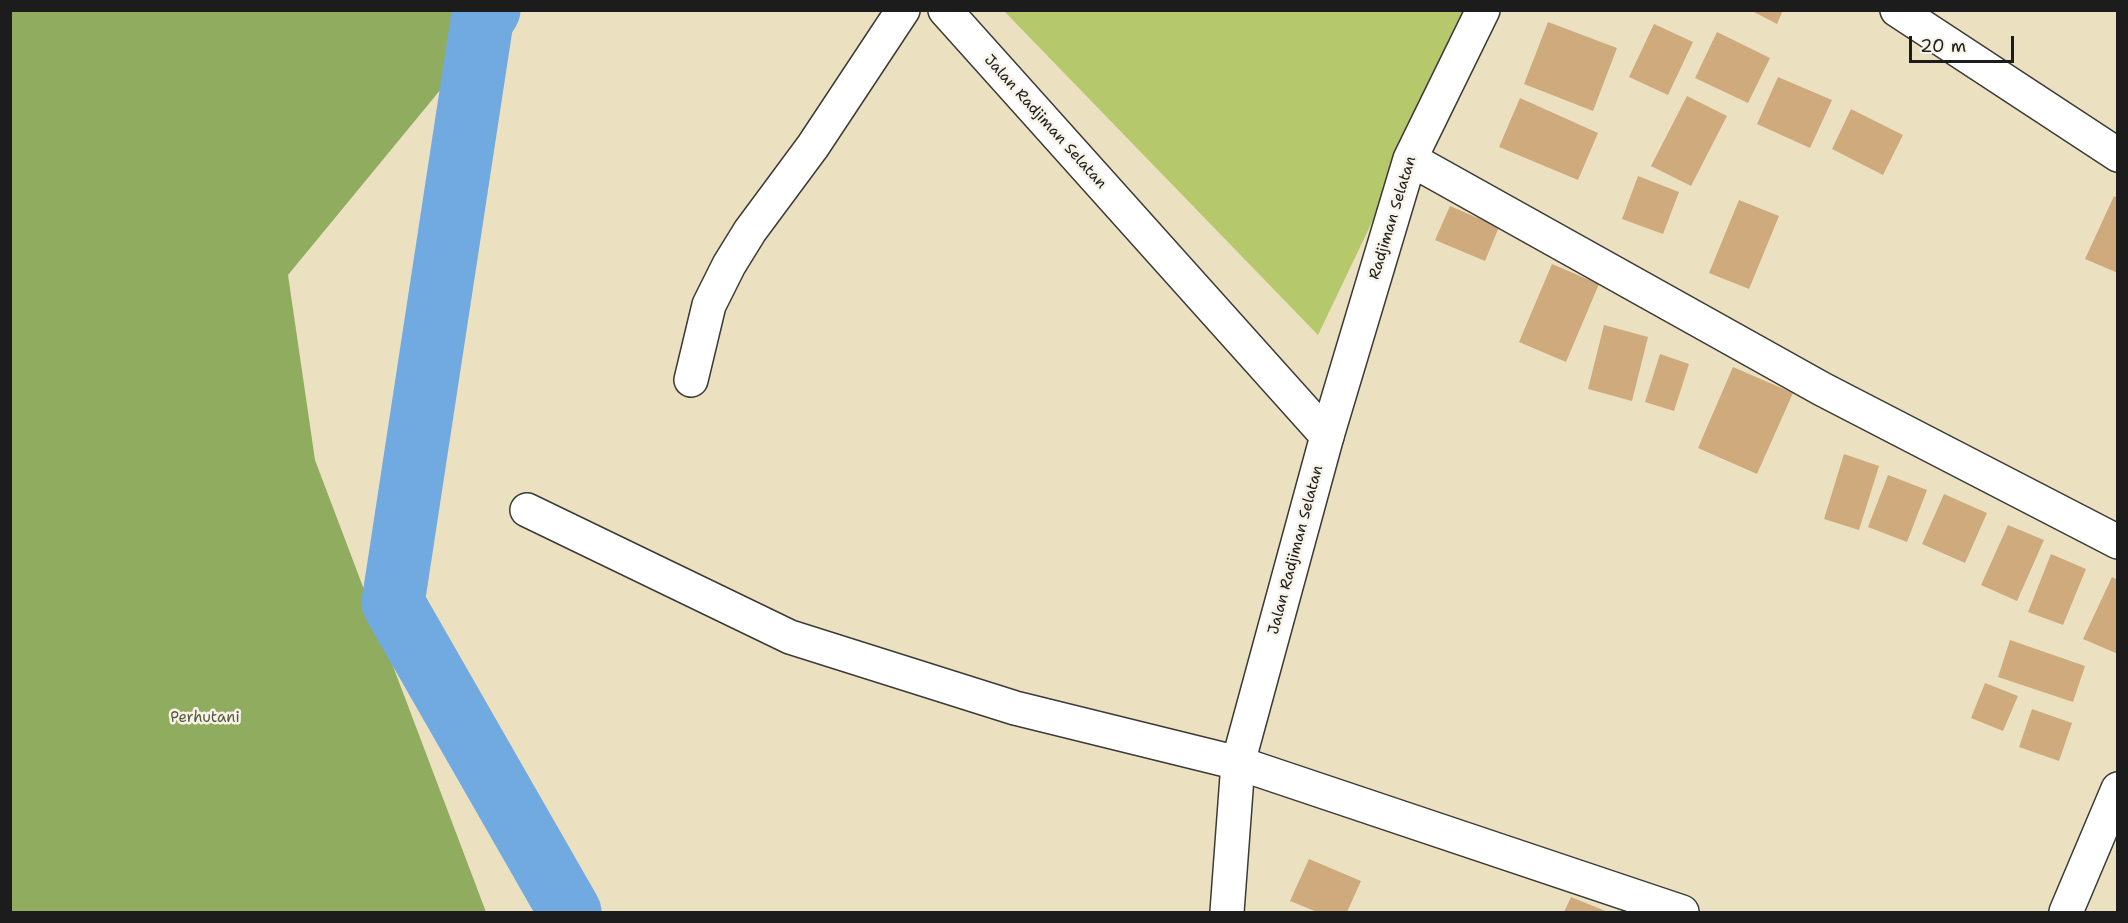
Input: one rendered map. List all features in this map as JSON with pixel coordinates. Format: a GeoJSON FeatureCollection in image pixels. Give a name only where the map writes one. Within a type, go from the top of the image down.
{"type":"FeatureCollection","features":[{"type":"Feature","properties":{"kind":"street"},"geometry":{"type":"LineString","coordinates":[[692,380],[709,305],[729,265],[750,231],[813,146],[903,10]]}},
{"type":"Feature","properties":{"kind":"street","name":"Jalan Radjiman Selatan"},"geometry":{"type":"LineString","coordinates":[[945,10],[1327,436],[1238,763],[1227,912]]}},
{"type":"Feature","properties":{"kind":"street","name":"Radjiman Selatan"},"geometry":{"type":"LineString","coordinates":[[1327,436],[1410,159],[1483,10]]}},
{"type":"Feature","properties":{"kind":"street"},"geometry":{"type":"LineString","coordinates":[[1897,10],[2118,155]]}},
{"type":"Feature","properties":{"kind":"street"},"geometry":{"type":"LineString","coordinates":[[1410,159],[1822,389],[2118,542]]}},
{"type":"Feature","properties":{"kind":"street"},"geometry":{"type":"LineString","coordinates":[[527,510],[790,637],[1015,708],[1238,763],[1682,912]]}},
{"type":"Feature","properties":{"kind":"street"},"geometry":{"type":"LineString","coordinates":[[2066,912],[2118,789]]}},
{"type":"Feature","properties":{"kind":"green space","name":"Perhutani"},"geometry":{"type":"Polygon","coordinates":[[[10,11],[466,11],[446,83],[288,275],[315,460],[486,912],[11,912],[10,11]]]}},
{"type":"Feature","properties":{"kind":"green space"},"geometry":{"type":"Polygon","coordinates":[[[1004,11],[1473,11],[1318,335],[1004,11]]]}},
{"type":"Feature","properties":{"kind":"building"},"geometry":{"type":"Polygon","coordinates":[[[1750,10],[1783,10],[1777,24],[1750,10]]]}},
{"type":"Feature","properties":{"kind":"building"},"geometry":{"type":"Polygon","coordinates":[[[1548,22],[1617,48],[1593,111],[1524,84],[1548,22]]]}},
{"type":"Feature","properties":{"kind":"building"},"geometry":{"type":"Polygon","coordinates":[[[1654,24],[1693,42],[1668,95],[1629,77],[1654,24]]]}},
{"type":"Feature","properties":{"kind":"building"},"geometry":{"type":"Polygon","coordinates":[[[1717,32],[1770,58],[1748,103],[1695,78],[1717,32]]]}},
{"type":"Feature","properties":{"kind":"building"},"geometry":{"type":"Polygon","coordinates":[[[1778,77],[1832,100],[1810,148],[1757,124],[1778,77]]]}},
{"type":"Feature","properties":{"kind":"building"},"geometry":{"type":"Polygon","coordinates":[[[1687,96],[1727,116],[1691,186],[1651,166],[1687,96]]]}},
{"type":"Feature","properties":{"kind":"building"},"geometry":{"type":"Polygon","coordinates":[[[1520,98],[1598,133],[1578,180],[1499,147],[1520,98]]]}},
{"type":"Feature","properties":{"kind":"building"},"geometry":{"type":"Polygon","coordinates":[[[1851,109],[1903,135],[1883,175],[1832,149],[1851,109]]]}},
{"type":"Feature","properties":{"kind":"building"},"geometry":{"type":"Polygon","coordinates":[[[1638,176],[1679,192],[1663,234],[1622,219],[1638,176]]]}},
{"type":"Feature","properties":{"kind":"building"},"geometry":{"type":"Polygon","coordinates":[[[2114,196],[2118,198],[2118,273],[2085,259],[2114,196]]]}},
{"type":"Feature","properties":{"kind":"building"},"geometry":{"type":"Polygon","coordinates":[[[1739,200],[1779,216],[1749,289],[1709,273],[1739,200]]]}},
{"type":"Feature","properties":{"kind":"building"},"geometry":{"type":"Polygon","coordinates":[[[1450,206],[1499,227],[1485,261],[1435,240],[1450,206]]]}},
{"type":"Feature","properties":{"kind":"building"},"geometry":{"type":"Polygon","coordinates":[[[1552,264],[1599,284],[1566,362],[1519,342],[1552,264]]]}},
{"type":"Feature","properties":{"kind":"building"},"geometry":{"type":"Polygon","coordinates":[[[1604,325],[1648,337],[1632,401],[1588,389],[1604,325]]]}},
{"type":"Feature","properties":{"kind":"building"},"geometry":{"type":"Polygon","coordinates":[[[1660,354],[1689,364],[1674,411],[1645,402],[1660,354]]]}},
{"type":"Feature","properties":{"kind":"building"},"geometry":{"type":"Polygon","coordinates":[[[1733,367],[1793,393],[1757,474],[1698,448],[1733,367]]]}},
{"type":"Feature","properties":{"kind":"building"},"geometry":{"type":"Polygon","coordinates":[[[1844,454],[1879,466],[1859,530],[1824,519],[1844,454]]]}},
{"type":"Feature","properties":{"kind":"building"},"geometry":{"type":"Polygon","coordinates":[[[1888,475],[1927,490],[1907,542],[1868,527],[1888,475]]]}},
{"type":"Feature","properties":{"kind":"building"},"geometry":{"type":"Polygon","coordinates":[[[1944,494],[1987,513],[1965,563],[1922,544],[1944,494]]]}},
{"type":"Feature","properties":{"kind":"building"},"geometry":{"type":"Polygon","coordinates":[[[2008,525],[2044,540],[2017,601],[1981,585],[2008,525]]]}},
{"type":"Feature","properties":{"kind":"building"},"geometry":{"type":"Polygon","coordinates":[[[2051,554],[2086,569],[2063,625],[2028,612],[2051,554]]]}},
{"type":"Feature","properties":{"kind":"building"},"geometry":{"type":"Polygon","coordinates":[[[2112,577],[2118,580],[2118,654],[2083,639],[2112,577]]]}},
{"type":"Feature","properties":{"kind":"building"},"geometry":{"type":"Polygon","coordinates":[[[2010,640],[2085,666],[2073,702],[1998,677],[2010,640]]]}},
{"type":"Feature","properties":{"kind":"building"},"geometry":{"type":"Polygon","coordinates":[[[1985,683],[2018,696],[2003,731],[1971,718],[1985,683]]]}},
{"type":"Feature","properties":{"kind":"building"},"geometry":{"type":"Polygon","coordinates":[[[2032,709],[2072,723],[2059,761],[2019,747],[2032,709]]]}},
{"type":"Feature","properties":{"kind":"building"},"geometry":{"type":"Polygon","coordinates":[[[1309,859],[1361,881],[1347,912],[1317,912],[1290,901],[1309,859]]]}},
{"type":"Feature","properties":{"kind":"building"},"geometry":{"type":"Polygon","coordinates":[[[1571,897],[1608,912],[1564,912],[1571,897]]]}},
{"type":"Feature","properties":{"kind":"waterway"},"geometry":{"type":"LineString","coordinates":[[489,10],[482,21],[393,603],[570,912]]}}]}
